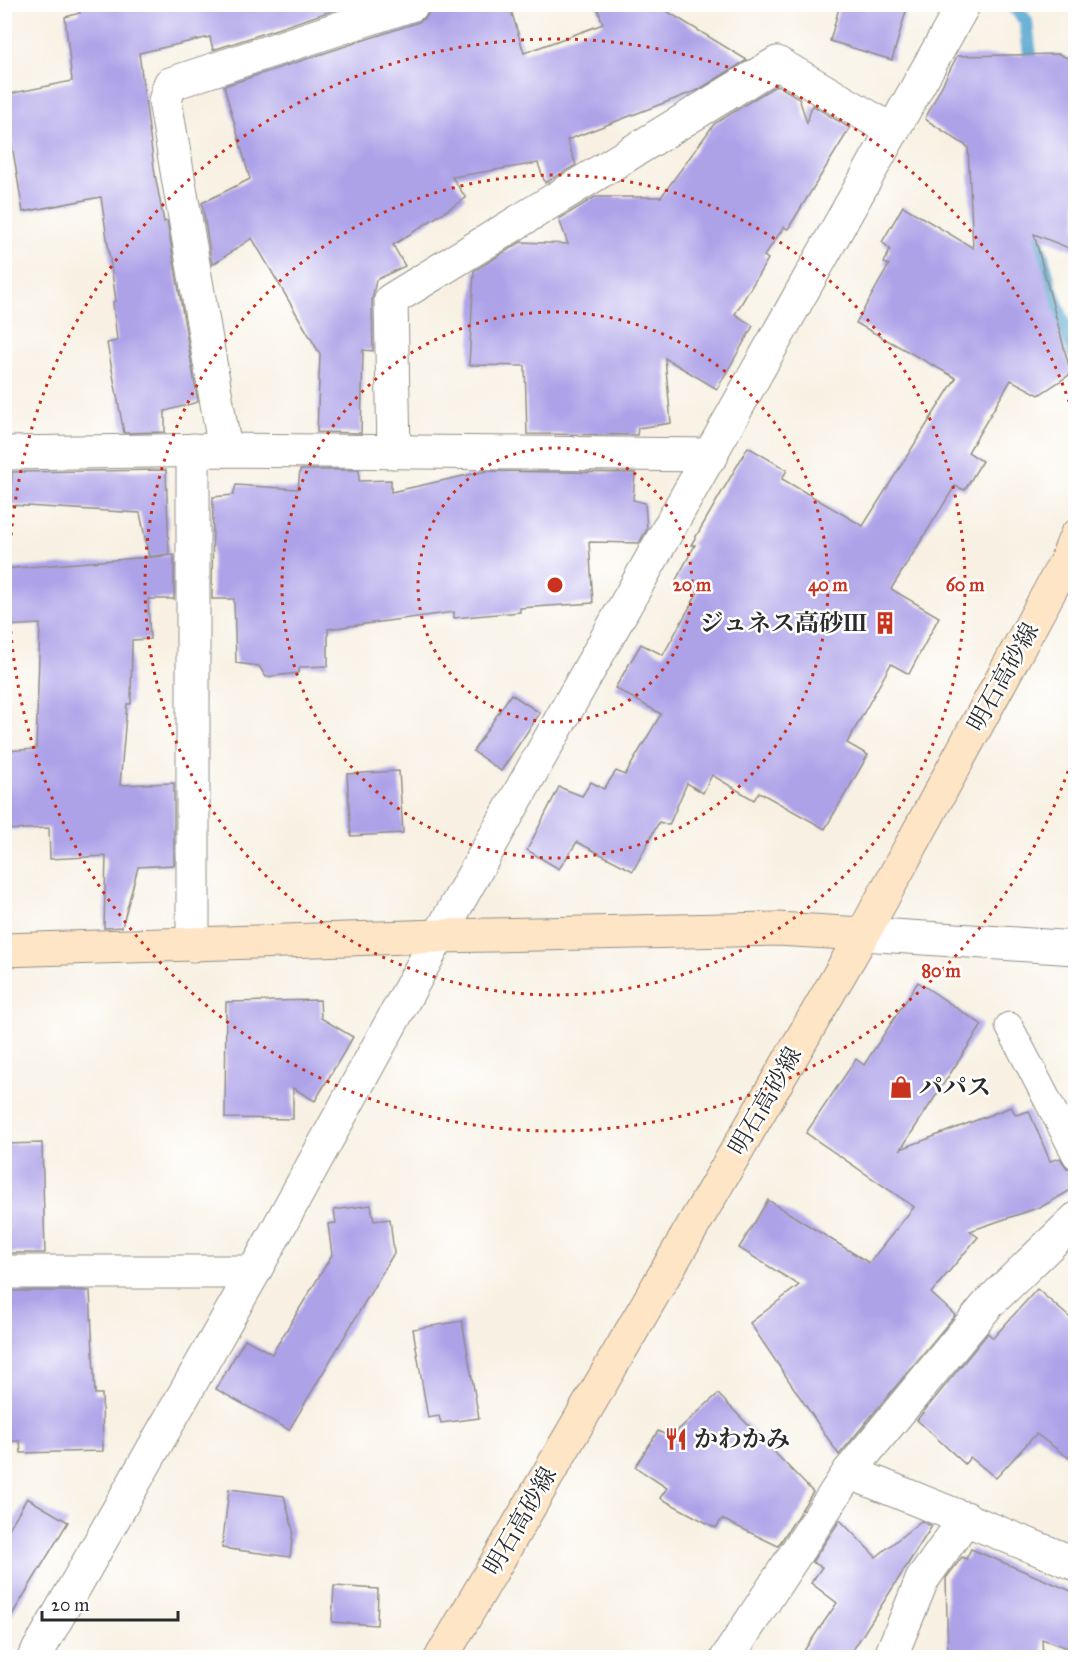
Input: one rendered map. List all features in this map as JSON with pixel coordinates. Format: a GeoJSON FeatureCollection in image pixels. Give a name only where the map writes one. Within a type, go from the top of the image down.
{"type":"FeatureCollection","features":[{"type":"Feature","properties":{"kind":"main road","name":"明石高砂線"},"geometry":{"type":"LineString","coordinates":[[441,1658],[863,934],[1066,561],[1076,537]]}},
{"type":"Feature","properties":{"kind":"main road"},"geometry":{"type":"LineString","coordinates":[[4,950],[439,936],[777,929],[863,934]]}},
{"type":"Feature","properties":{"kind":"street"},"geometry":{"type":"LineString","coordinates":[[225,450],[165,100],[170,84],[365,11],[413,4]]}},
{"type":"Feature","properties":{"kind":"street"},"geometry":{"type":"LineString","coordinates":[[34,1658],[254,1272],[439,936],[964,4]]}},
{"type":"Feature","properties":{"kind":"street"},"geometry":{"type":"LineString","coordinates":[[394,452],[391,300],[777,63],[893,130]]}},
{"type":"Feature","properties":{"kind":"street"},"geometry":{"type":"LineString","coordinates":[[193,450],[193,945]]}},
{"type":"Feature","properties":{"kind":"street"},"geometry":{"type":"LineString","coordinates":[[4,453],[225,450],[712,454]]}},
{"type":"Feature","properties":{"kind":"street"},"geometry":{"type":"LineString","coordinates":[[863,934],[1076,948]]}},
{"type":"Feature","properties":{"kind":"street"},"geometry":{"type":"LineString","coordinates":[[727,1658],[849,1472],[989,1303],[1076,1219]]}},
{"type":"Feature","properties":{"kind":"street"},"geometry":{"type":"LineString","coordinates":[[4,1272],[254,1272]]}},
{"type":"Feature","properties":{"kind":"street"},"geometry":{"type":"LineString","coordinates":[[849,1472],[1076,1564]]}},
{"type":"Feature","properties":{"kind":"street"},"geometry":{"type":"LineString","coordinates":[[890,1658],[922,1580],[966,1518]]}},
{"type":"Feature","properties":{"kind":"lane"},"geometry":{"type":"LineString","coordinates":[[1010,1026],[1076,1155]]}},
{"type":"Feature","properties":{"kind":"building"},"geometry":{"type":"Polygon","coordinates":[[[79,4],[352,4],[213,50],[210,37],[139,53],[155,175],[164,222],[167,221],[198,402],[165,411],[165,432],[124,433],[107,343],[117,341],[113,302],[116,301],[101,197],[23,212],[4,95],[72,81],[65,17],[80,13],[79,4]]]}},
{"type":"Feature","properties":{"kind":"building"},"geometry":{"type":"Polygon","coordinates":[[[431,4],[509,4],[524,53],[603,24],[596,4],[655,4],[747,60],[698,90],[567,140],[576,165],[545,183],[538,163],[452,177],[466,198],[393,245],[405,266],[376,280],[372,300],[373,351],[363,350],[361,433],[317,432],[320,354],[252,238],[212,265],[202,203],[250,179],[224,86],[419,22],[427,16],[431,4]]]}},
{"type":"Feature","properties":{"kind":"building"},"geometry":{"type":"Polygon","coordinates":[[[840,4],[908,4],[892,60],[830,41],[840,4]]]}},
{"type":"Feature","properties":{"kind":"building"},"geometry":{"type":"Polygon","coordinates":[[[1059,54],[1076,62],[1076,251],[1034,234],[1071,374],[1039,395],[1011,380],[968,452],[982,461],[965,490],[955,486],[891,589],[939,617],[909,674],[891,664],[847,743],[868,755],[825,829],[759,792],[754,800],[712,775],[703,793],[687,783],[669,825],[659,822],[633,871],[577,842],[559,869],[527,850],[559,787],[582,796],[591,782],[604,789],[616,771],[625,775],[661,714],[615,688],[641,644],[663,655],[698,592],[676,580],[695,545],[691,545],[748,447],[787,470],[782,479],[863,526],[956,378],[856,323],[889,265],[884,263],[890,249],[882,242],[903,206],[973,248],[968,147],[925,119],[957,56],[1059,54]]]}},
{"type":"Feature","properties":{"kind":"building"},"geometry":{"type":"Polygon","coordinates":[[[777,85],[799,98],[807,123],[812,105],[850,128],[788,229],[784,227],[764,256],[768,259],[735,314],[753,326],[717,389],[665,358],[671,423],[638,428],[637,435],[527,434],[525,366],[469,365],[474,271],[521,242],[568,244],[559,219],[595,197],[661,197],[714,124],[777,85]]]}},
{"type":"Feature","properties":{"kind":"building"},"geometry":{"type":"Polygon","coordinates":[[[166,470],[169,554],[149,557],[140,513],[10,505],[12,472],[166,470]]]}},
{"type":"Feature","properties":{"kind":"building"},"geometry":{"type":"Polygon","coordinates":[[[300,470],[359,470],[359,481],[391,480],[391,492],[486,471],[635,473],[633,500],[645,503],[647,529],[639,543],[589,542],[593,603],[520,608],[520,612],[454,618],[454,612],[328,629],[328,666],[300,667],[298,673],[266,677],[259,666],[236,663],[234,599],[212,599],[213,497],[233,495],[236,485],[298,489],[300,470]]]}},
{"type":"Feature","properties":{"kind":"building"},"geometry":{"type":"Polygon","coordinates":[[[174,555],[174,599],[148,599],[150,639],[132,640],[131,704],[127,704],[120,785],[174,783],[174,865],[138,867],[122,927],[104,928],[106,856],[50,859],[49,828],[4,830],[4,751],[36,749],[40,624],[4,626],[4,569],[174,555]]]}},
{"type":"Feature","properties":{"kind":"building"},"geometry":{"type":"Polygon","coordinates":[[[511,694],[540,713],[501,771],[473,751],[511,694]]]}},
{"type":"Feature","properties":{"kind":"building"},"geometry":{"type":"Polygon","coordinates":[[[399,771],[403,833],[351,836],[347,774],[399,771]]]}},
{"type":"Feature","properties":{"kind":"building"},"geometry":{"type":"Polygon","coordinates":[[[918,982],[982,1025],[901,1149],[1011,1107],[1016,1115],[1029,1111],[1050,1161],[1060,1158],[1067,1168],[1076,1171],[1076,1187],[1043,1206],[970,1231],[978,1237],[931,1293],[955,1315],[839,1455],[750,1323],[799,1285],[739,1248],[768,1200],[869,1263],[914,1207],[806,1133],[856,1059],[864,1065],[918,982]]]}},
{"type":"Feature","properties":{"kind":"building"},"geometry":{"type":"Polygon","coordinates":[[[320,1000],[321,1018],[353,1037],[315,1101],[293,1088],[293,1119],[225,1118],[226,1002],[320,1000]]]}},
{"type":"Feature","properties":{"kind":"building"},"geometry":{"type":"Polygon","coordinates":[[[42,1143],[45,1253],[4,1253],[4,1144],[42,1143]]]}},
{"type":"Feature","properties":{"kind":"building"},"geometry":{"type":"Polygon","coordinates":[[[371,1205],[374,1221],[390,1219],[394,1253],[289,1430],[216,1389],[245,1339],[272,1354],[332,1255],[328,1224],[336,1223],[334,1210],[371,1205]]]}},
{"type":"Feature","properties":{"kind":"building"},"geometry":{"type":"Polygon","coordinates":[[[1037,1289],[1076,1323],[1076,1463],[1036,1434],[996,1478],[970,1457],[965,1464],[917,1420],[988,1333],[993,1338],[1037,1289]]]}},
{"type":"Feature","properties":{"kind":"building"},"geometry":{"type":"Polygon","coordinates":[[[4,1291],[90,1291],[95,1394],[102,1394],[103,1451],[21,1453],[20,1441],[4,1441],[4,1291]]]}},
{"type":"Feature","properties":{"kind":"building"},"geometry":{"type":"Polygon","coordinates":[[[462,1321],[479,1418],[441,1423],[439,1416],[428,1418],[413,1329],[462,1321]]]}},
{"type":"Feature","properties":{"kind":"building"},"geometry":{"type":"Polygon","coordinates":[[[718,1394],[813,1492],[778,1546],[722,1519],[716,1528],[660,1498],[667,1488],[635,1467],[658,1431],[670,1437],[718,1394]]]}},
{"type":"Feature","properties":{"kind":"building"},"geometry":{"type":"Polygon","coordinates":[[[229,1489],[284,1496],[293,1530],[290,1557],[222,1548],[229,1489]]]}},
{"type":"Feature","properties":{"kind":"building"},"geometry":{"type":"Polygon","coordinates":[[[27,1498],[68,1522],[4,1628],[4,1537],[27,1498]]]}},
{"type":"Feature","properties":{"kind":"building"},"geometry":{"type":"Polygon","coordinates":[[[840,1520],[876,1557],[921,1521],[932,1526],[848,1658],[799,1658],[837,1603],[811,1583],[822,1567],[812,1562],[840,1520]]]}},
{"type":"Feature","properties":{"kind":"building"},"geometry":{"type":"Polygon","coordinates":[[[971,1549],[1076,1593],[1076,1651],[1042,1639],[1043,1658],[948,1658],[946,1578],[962,1557],[966,1559],[971,1549]]]}},
{"type":"Feature","properties":{"kind":"building"},"geometry":{"type":"Polygon","coordinates":[[[334,1586],[378,1589],[377,1625],[332,1622],[334,1586]]]}},
{"type":"Feature","properties":{"kind":"waterway"},"geometry":{"type":"LineString","coordinates":[[1012,4],[1026,21],[1032,72]]}},
{"type":"Feature","properties":{"kind":"waterway"},"geometry":{"type":"LineString","coordinates":[[1031,217],[1051,289],[1076,357]]}},
{"type":"Feature","properties":{"kind":"place","name":"ジュネス高砂Ⅲ"},"geometry":{"type":"Point","coordinates":[885,623]}},
{"type":"Feature","properties":{"kind":"place","name":"パパス"},"geometry":{"type":"Point","coordinates":[901,1087]}},
{"type":"Feature","properties":{"kind":"place","name":"かわかみ"},"geometry":{"type":"Point","coordinates":[676,1439]}}]}
